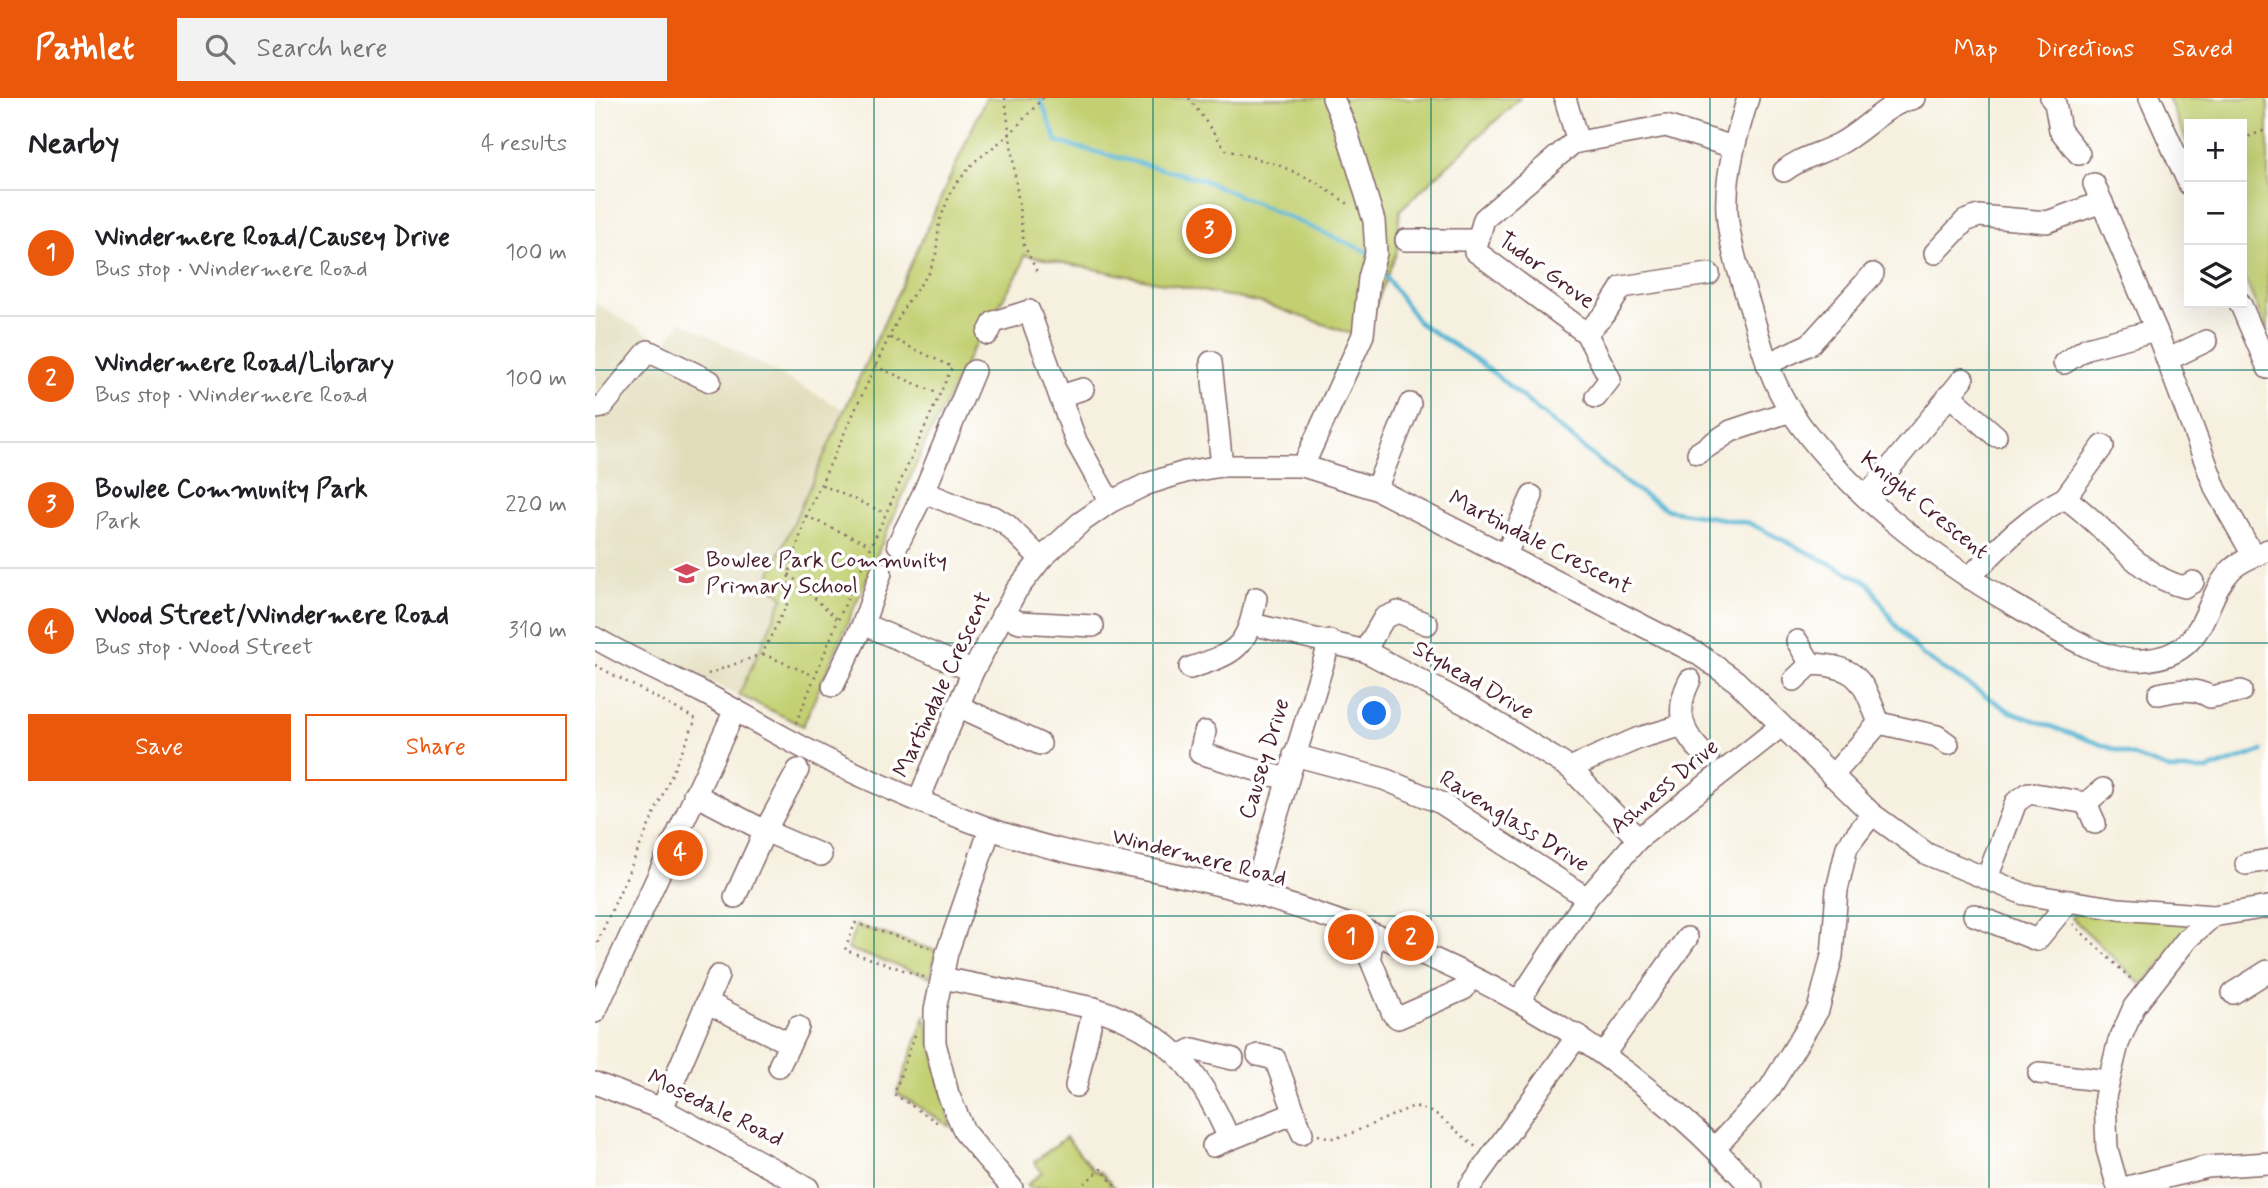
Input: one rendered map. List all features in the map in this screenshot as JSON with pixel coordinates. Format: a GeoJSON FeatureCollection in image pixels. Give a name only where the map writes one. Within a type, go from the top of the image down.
{"type":"FeatureCollection","features":[{"type":"Feature","properties":{"kind":"street"},"geometry":{"type":"LineString","coordinates":[[1303,466],[1363,335],[1373,263],[1374,221],[1346,129],[1333,98]]}},
{"type":"Feature","properties":{"kind":"street"},"geometry":{"type":"LineString","coordinates":[[1565,98],[1578,142]]}},
{"type":"Feature","properties":{"kind":"street","name":"Knight Crescent"},"geometry":{"type":"LineString","coordinates":[[1748,98],[1734,147],[1727,212],[1741,279],[1767,364],[1791,411],[1832,464],[1867,497],[1969,578],[2100,651],[2135,660],[2167,655],[2187,643],[2201,627],[2231,570],[2261,553]]}},
{"type":"Feature","properties":{"kind":"street"},"geometry":{"type":"LineString","coordinates":[[2051,98],[2055,103],[2060,130],[2079,153]]}},
{"type":"Feature","properties":{"kind":"street"},"geometry":{"type":"LineString","coordinates":[[2150,98],[2188,182]]}},
{"type":"Feature","properties":{"kind":"street"},"geometry":{"type":"LineString","coordinates":[[1784,171],[1796,161],[1840,144],[1901,99]]}},
{"type":"Feature","properties":{"kind":"street","name":"Tudor Grove"},"geometry":{"type":"LineString","coordinates":[[1709,274],[1622,286],[1605,314],[1586,334],[1475,251],[1484,219],[1573,143],[1666,126],[1734,147]]}},
{"type":"Feature","properties":{"kind":"street"},"geometry":{"type":"LineString","coordinates":[[1935,253],[1965,221],[1979,216],[2047,222],[2098,193],[2156,330],[2216,490],[2261,553]]}},
{"type":"Feature","properties":{"kind":"street"},"geometry":{"type":"LineString","coordinates":[[1406,240],[1478,240]]}},
{"type":"Feature","properties":{"kind":"street"},"geometry":{"type":"LineString","coordinates":[[1767,364],[1810,344],[1873,274]]}},
{"type":"Feature","properties":{"kind":"street"},"geometry":{"type":"LineString","coordinates":[[2242,308],[2268,368]]}},
{"type":"Feature","properties":{"kind":"street"},"geometry":{"type":"LineString","coordinates":[[988,334],[994,323],[1030,311],[1076,442],[1110,502]]}},
{"type":"Feature","properties":{"kind":"street"},"geometry":{"type":"LineString","coordinates":[[2064,363],[2087,348],[2156,330]]}},
{"type":"Feature","properties":{"kind":"street"},"geometry":{"type":"LineString","coordinates":[[1586,334],[1610,379],[1596,397]]}},
{"type":"Feature","properties":{"kind":"street"},"geometry":{"type":"LineString","coordinates":[[2167,360],[2206,341]]}},
{"type":"Feature","properties":{"kind":"street"},"geometry":{"type":"LineString","coordinates":[[595,408],[602,407],[648,351],[711,381]]}},
{"type":"Feature","properties":{"kind":"street"},"geometry":{"type":"LineString","coordinates":[[1211,362],[1222,466]]}},
{"type":"Feature","properties":{"kind":"street"},"geometry":{"type":"LineString","coordinates":[[898,544],[920,500],[974,371]]}},
{"type":"Feature","properties":{"kind":"street"},"geometry":{"type":"LineString","coordinates":[[1867,497],[1956,387],[1996,436]]}},
{"type":"Feature","properties":{"kind":"street"},"geometry":{"type":"LineString","coordinates":[[1060,396],[1083,388]]}},
{"type":"Feature","properties":{"kind":"street"},"geometry":{"type":"LineString","coordinates":[[1376,489],[1409,430],[1410,404]]}},
{"type":"Feature","properties":{"kind":"street"},"geometry":{"type":"LineString","coordinates":[[1699,453],[1731,431],[1791,411]]}},
{"type":"Feature","properties":{"kind":"street"},"geometry":{"type":"LineString","coordinates":[[1969,578],[2017,530],[2046,507],[2064,498],[2103,446]]}},
{"type":"Feature","properties":{"kind":"street","name":"Martindale Crescent"},"geometry":{"type":"LineString","coordinates":[[919,799],[973,671],[1002,615],[1041,559],[1080,523],[1110,502],[1147,484],[1185,472],[1222,466],[1303,466],[1376,489],[1698,654],[1736,681],[1872,814],[1927,854],[2024,894],[2065,907],[2213,916],[2268,907]]}},
{"type":"Feature","properties":{"kind":"street"},"geometry":{"type":"LineString","coordinates":[[1506,554],[1528,526],[1532,496]]}},
{"type":"Feature","properties":{"kind":"street"},"geometry":{"type":"LineString","coordinates":[[2064,498],[2085,512],[2151,574],[2184,587],[2193,582]]}},
{"type":"Feature","properties":{"kind":"street"},"geometry":{"type":"LineString","coordinates":[[920,500],[994,517],[1007,525],[1041,559]]}},
{"type":"Feature","properties":{"kind":"street"},"geometry":{"type":"LineString","coordinates":[[824,681],[852,648],[881,573]]}},
{"type":"Feature","properties":{"kind":"street"},"geometry":{"type":"LineString","coordinates":[[1190,668],[1231,654],[1252,624],[1256,598]]}},
{"type":"Feature","properties":{"kind":"street"},"geometry":{"type":"LineString","coordinates":[[1365,651],[1384,618],[1398,612],[1427,624]]}},
{"type":"Feature","properties":{"kind":"street"},"geometry":{"type":"LineString","coordinates":[[1002,615],[1020,622],[1093,626]]}},
{"type":"Feature","properties":{"kind":"street"},"geometry":{"type":"LineString","coordinates":[[863,624],[973,671]]}},
{"type":"Feature","properties":{"kind":"street","name":"Styhead Drive"},"geometry":{"type":"LineString","coordinates":[[1252,624],[1365,651],[1471,707],[1570,768],[1638,839]]}},
{"type":"Feature","properties":{"kind":"street","name":"Windermere Road"},"geometry":{"type":"LineString","coordinates":[[595,638],[789,740],[990,829],[1110,864],[1253,894],[1371,936],[1520,999],[1605,1053],[1716,1147],[1752,1188]]}},
{"type":"Feature","properties":{"kind":"street","name":"Causey Drive"},"geometry":{"type":"LineString","coordinates":[[1253,894],[1330,641]]}},
{"type":"Feature","properties":{"kind":"street"},"geometry":{"type":"LineString","coordinates":[[1797,641],[1811,664]]}},
{"type":"Feature","properties":{"kind":"street"},"geometry":{"type":"LineString","coordinates":[[2167,655],[2169,692],[2204,693],[2210,697],[2241,691]]}},
{"type":"Feature","properties":{"kind":"street"},"geometry":{"type":"LineString","coordinates":[[1794,680],[1811,664],[1833,665],[1851,671],[1865,686],[1879,723]]}},
{"type":"Feature","properties":{"kind":"street"},"geometry":{"type":"LineString","coordinates":[[1691,680],[1681,697],[1684,725],[1693,745],[1708,757]]}},
{"type":"Feature","properties":{"kind":"street"},"geometry":{"type":"LineString","coordinates":[[958,706],[1041,744]]}},
{"type":"Feature","properties":{"kind":"street"},"geometry":{"type":"LineString","coordinates":[[595,1012],[735,710]]}},
{"type":"Feature","properties":{"kind":"street"},"geometry":{"type":"LineString","coordinates":[[1879,723],[1937,736],[1948,744]]}},
{"type":"Feature","properties":{"kind":"street"},"geometry":{"type":"LineString","coordinates":[[1832,776],[1879,723]]}},
{"type":"Feature","properties":{"kind":"street"},"geometry":{"type":"LineString","coordinates":[[1570,768],[1639,738],[1684,725]]}},
{"type":"Feature","properties":{"kind":"street","name":"Ashness Drive"},"geometry":{"type":"LineString","coordinates":[[1520,999],[1587,898],[1638,839],[1781,726]]}},
{"type":"Feature","properties":{"kind":"street"},"geometry":{"type":"LineString","coordinates":[[1206,732],[1200,753],[1286,779]]}},
{"type":"Feature","properties":{"kind":"street","name":"Ravenglass Drive"},"geometry":{"type":"LineString","coordinates":[[1294,755],[1384,779],[1441,803],[1587,898]]}},
{"type":"Feature","properties":{"kind":"street"},"geometry":{"type":"LineString","coordinates":[[735,897],[765,831],[798,770]]}},
{"type":"Feature","properties":{"kind":"street"},"geometry":{"type":"LineString","coordinates":[[1987,878],[2016,802],[2029,793],[2094,796],[2095,823]]}},
{"type":"Feature","properties":{"kind":"street"},"geometry":{"type":"LineString","coordinates":[[694,794],[765,831],[821,855]]}},
{"type":"Feature","properties":{"kind":"street"},"geometry":{"type":"LineString","coordinates":[[1716,1147],[1770,1088],[1818,1010],[1832,956],[1837,890],[1847,846],[1872,814]]}},
{"type":"Feature","properties":{"kind":"street"},"geometry":{"type":"LineString","coordinates":[[990,829],[947,953],[935,1010],[936,1043],[948,1094],[965,1133],[1012,1188]]}},
{"type":"Feature","properties":{"kind":"street"},"geometry":{"type":"LineString","coordinates":[[2246,864],[2268,860]]}},
{"type":"Feature","properties":{"kind":"street"},"geometry":{"type":"LineString","coordinates":[[1974,915],[2037,940],[2065,907]]}},
{"type":"Feature","properties":{"kind":"street"},"geometry":{"type":"LineString","coordinates":[[2118,1188],[2107,1149],[2105,1097],[2118,1044],[2134,1007],[2187,938],[2213,916]]}},
{"type":"Feature","properties":{"kind":"street"},"geometry":{"type":"LineString","coordinates":[[1371,936],[1370,958],[1393,1014],[1398,1018],[1464,989],[1471,977]]}},
{"type":"Feature","properties":{"kind":"street"},"geometry":{"type":"LineString","coordinates":[[1605,1053],[1660,956],[1687,938]]}},
{"type":"Feature","properties":{"kind":"street"},"geometry":{"type":"LineString","coordinates":[[2233,993],[2268,971]]}},
{"type":"Feature","properties":{"kind":"street"},"geometry":{"type":"LineString","coordinates":[[662,1109],[718,976]]}},
{"type":"Feature","properties":{"kind":"street"},"geometry":{"type":"LineString","coordinates":[[941,980],[1094,1008],[1118,1016],[1153,1034],[1180,1056],[1211,1095],[1221,1142],[1299,1123],[1275,1059],[1258,1055]]}},
{"type":"Feature","properties":{"kind":"street"},"geometry":{"type":"LineString","coordinates":[[708,1003],[794,1036],[779,1066]]}},
{"type":"Feature","properties":{"kind":"street"},"geometry":{"type":"LineString","coordinates":[[1076,1086],[1094,1008]]}},
{"type":"Feature","properties":{"kind":"street"},"geometry":{"type":"LineString","coordinates":[[1469,1188],[1578,1035]]}},
{"type":"Feature","properties":{"kind":"street"},"geometry":{"type":"LineString","coordinates":[[1180,1056],[1193,1049],[1233,1059]]}},
{"type":"Feature","properties":{"kind":"street"},"geometry":{"type":"LineString","coordinates":[[2039,1073],[2108,1082]]}},
{"type":"Feature","properties":{"kind":"street","name":"Mosedale Road"},"geometry":{"type":"LineString","coordinates":[[595,1083],[662,1109],[809,1188]]}},
{"type":"Feature","properties":{"kind":"street"},"geometry":{"type":"LineString","coordinates":[[2124,1188],[2207,1167],[2268,1163]]}},
{"type":"Feature","properties":{"kind":"path"},"geometry":{"type":"LineString","coordinates":[[1005,98],[1024,245],[1037,272]]}},
{"type":"Feature","properties":{"kind":"path"},"geometry":{"type":"LineString","coordinates":[[697,678],[762,653],[787,601],[789,574],[806,516],[888,337],[906,304],[929,273],[936,255],[939,222],[952,189],[974,162],[1009,135],[1043,98]]}},
{"type":"Feature","properties":{"kind":"path"},"geometry":{"type":"LineString","coordinates":[[1189,98],[1226,150],[1276,164],[1312,180],[1374,221]]}},
{"type":"Feature","properties":{"kind":"path"},"geometry":{"type":"LineString","coordinates":[[2247,137],[2268,130]]}},
{"type":"Feature","properties":{"kind":"path"},"geometry":{"type":"LineString","coordinates":[[795,725],[824,681],[838,620],[952,367],[888,337]]}},
{"type":"Feature","properties":{"kind":"path"},"geometry":{"type":"LineString","coordinates":[[875,366],[939,394]]}},
{"type":"Feature","properties":{"kind":"path"},"geometry":{"type":"LineString","coordinates":[[822,485],[885,513]]}},
{"type":"Feature","properties":{"kind":"path"},"geometry":{"type":"LineString","coordinates":[[806,516],[871,545]]}},
{"type":"Feature","properties":{"kind":"path"},"geometry":{"type":"LineString","coordinates":[[789,574],[838,620]]}},
{"type":"Feature","properties":{"kind":"path"},"geometry":{"type":"LineString","coordinates":[[762,653],[824,681]]}},
{"type":"Feature","properties":{"kind":"path"},"geometry":{"type":"LineString","coordinates":[[595,671],[596,665],[693,715],[696,722],[595,948]]}},
{"type":"Feature","properties":{"kind":"path"},"geometry":{"type":"LineString","coordinates":[[2065,907],[2145,993]]}},
{"type":"Feature","properties":{"kind":"path"},"geometry":{"type":"LineString","coordinates":[[941,980],[845,950],[855,923],[947,953]]}},
{"type":"Feature","properties":{"kind":"path"},"geometry":{"type":"LineString","coordinates":[[916,1033],[894,1094],[957,1136],[965,1133]]}},
{"type":"Feature","properties":{"kind":"path"},"geometry":{"type":"LineString","coordinates":[[1299,1123],[1333,1138],[1345,1136],[1414,1106],[1436,1114],[1490,1159]]}},
{"type":"Feature","properties":{"kind":"path"},"geometry":{"type":"LineString","coordinates":[[1079,1188],[1101,1170],[1118,1188]]}},
{"type":"Feature","properties":{"kind":"shaded area"},"geometry":{"type":"Polygon","coordinates":[[[595,303],[665,344],[681,321],[845,410],[767,580],[784,597],[739,695],[595,628],[595,303]]]}},
{"type":"Feature","properties":{"kind":"green space"},"geometry":{"type":"Polygon","coordinates":[[[986,98],[1520,98],[1400,210],[1397,251],[1363,338],[1262,303],[1024,255],[1022,267],[971,352],[924,446],[803,726],[739,695],[783,598],[767,581],[986,98]]]}},
{"type":"Feature","properties":{"kind":"green space"},"geometry":{"type":"Polygon","coordinates":[[[2168,98],[2268,98],[2268,334],[2247,284],[2247,119],[2184,119],[2184,135],[2168,98]]]}},
{"type":"Feature","properties":{"kind":"green space"},"geometry":{"type":"Polygon","coordinates":[[[2088,909],[2187,919],[2194,926],[2142,985],[2071,917],[2088,909]]]}},
{"type":"Feature","properties":{"kind":"green space"},"geometry":{"type":"Polygon","coordinates":[[[856,925],[937,951],[930,977],[848,949],[856,925]]]}},
{"type":"Feature","properties":{"kind":"green space"},"geometry":{"type":"Polygon","coordinates":[[[925,1016],[951,1127],[897,1093],[925,1016]]]}},
{"type":"Feature","properties":{"kind":"green space"},"geometry":{"type":"Polygon","coordinates":[[[1066,1137],[1094,1171],[1101,1172],[1115,1188],[1030,1188],[1027,1185],[1042,1172],[1034,1162],[1066,1137]]]}},
{"type":"Feature","properties":{"kind":"waterway"},"geometry":{"type":"LineString","coordinates":[[1040,98],[1057,142],[1201,179],[1368,252]]}},
{"type":"Feature","properties":{"kind":"waterway"},"geometry":{"type":"LineString","coordinates":[[1379,267],[1419,323],[1480,362],[1627,484],[1668,510],[1749,523],[1869,583],[1894,623],[1922,655],[2011,712],[2172,770],[2207,770],[2262,751]]}},
{"type":"Feature","properties":{"kind":"place","name":"Bowlee Community Park"},"geometry":{"type":"Point","coordinates":[1209,231]}},
{"type":"Feature","properties":{"kind":"place","name":"Bowlee Park Community Primary School"},"geometry":{"type":"Point","coordinates":[686,574]}},
{"type":"Feature","properties":{"kind":"place","name":"Wood Street/Windermere Road"},"geometry":{"type":"Point","coordinates":[680,853]}},
{"type":"Feature","properties":{"kind":"place","name":"Windermere Road/Causey Drive"},"geometry":{"type":"Point","coordinates":[1351,937]}},
{"type":"Feature","properties":{"kind":"place","name":"Windermere Road/Library"},"geometry":{"type":"Point","coordinates":[1411,938]}}]}
